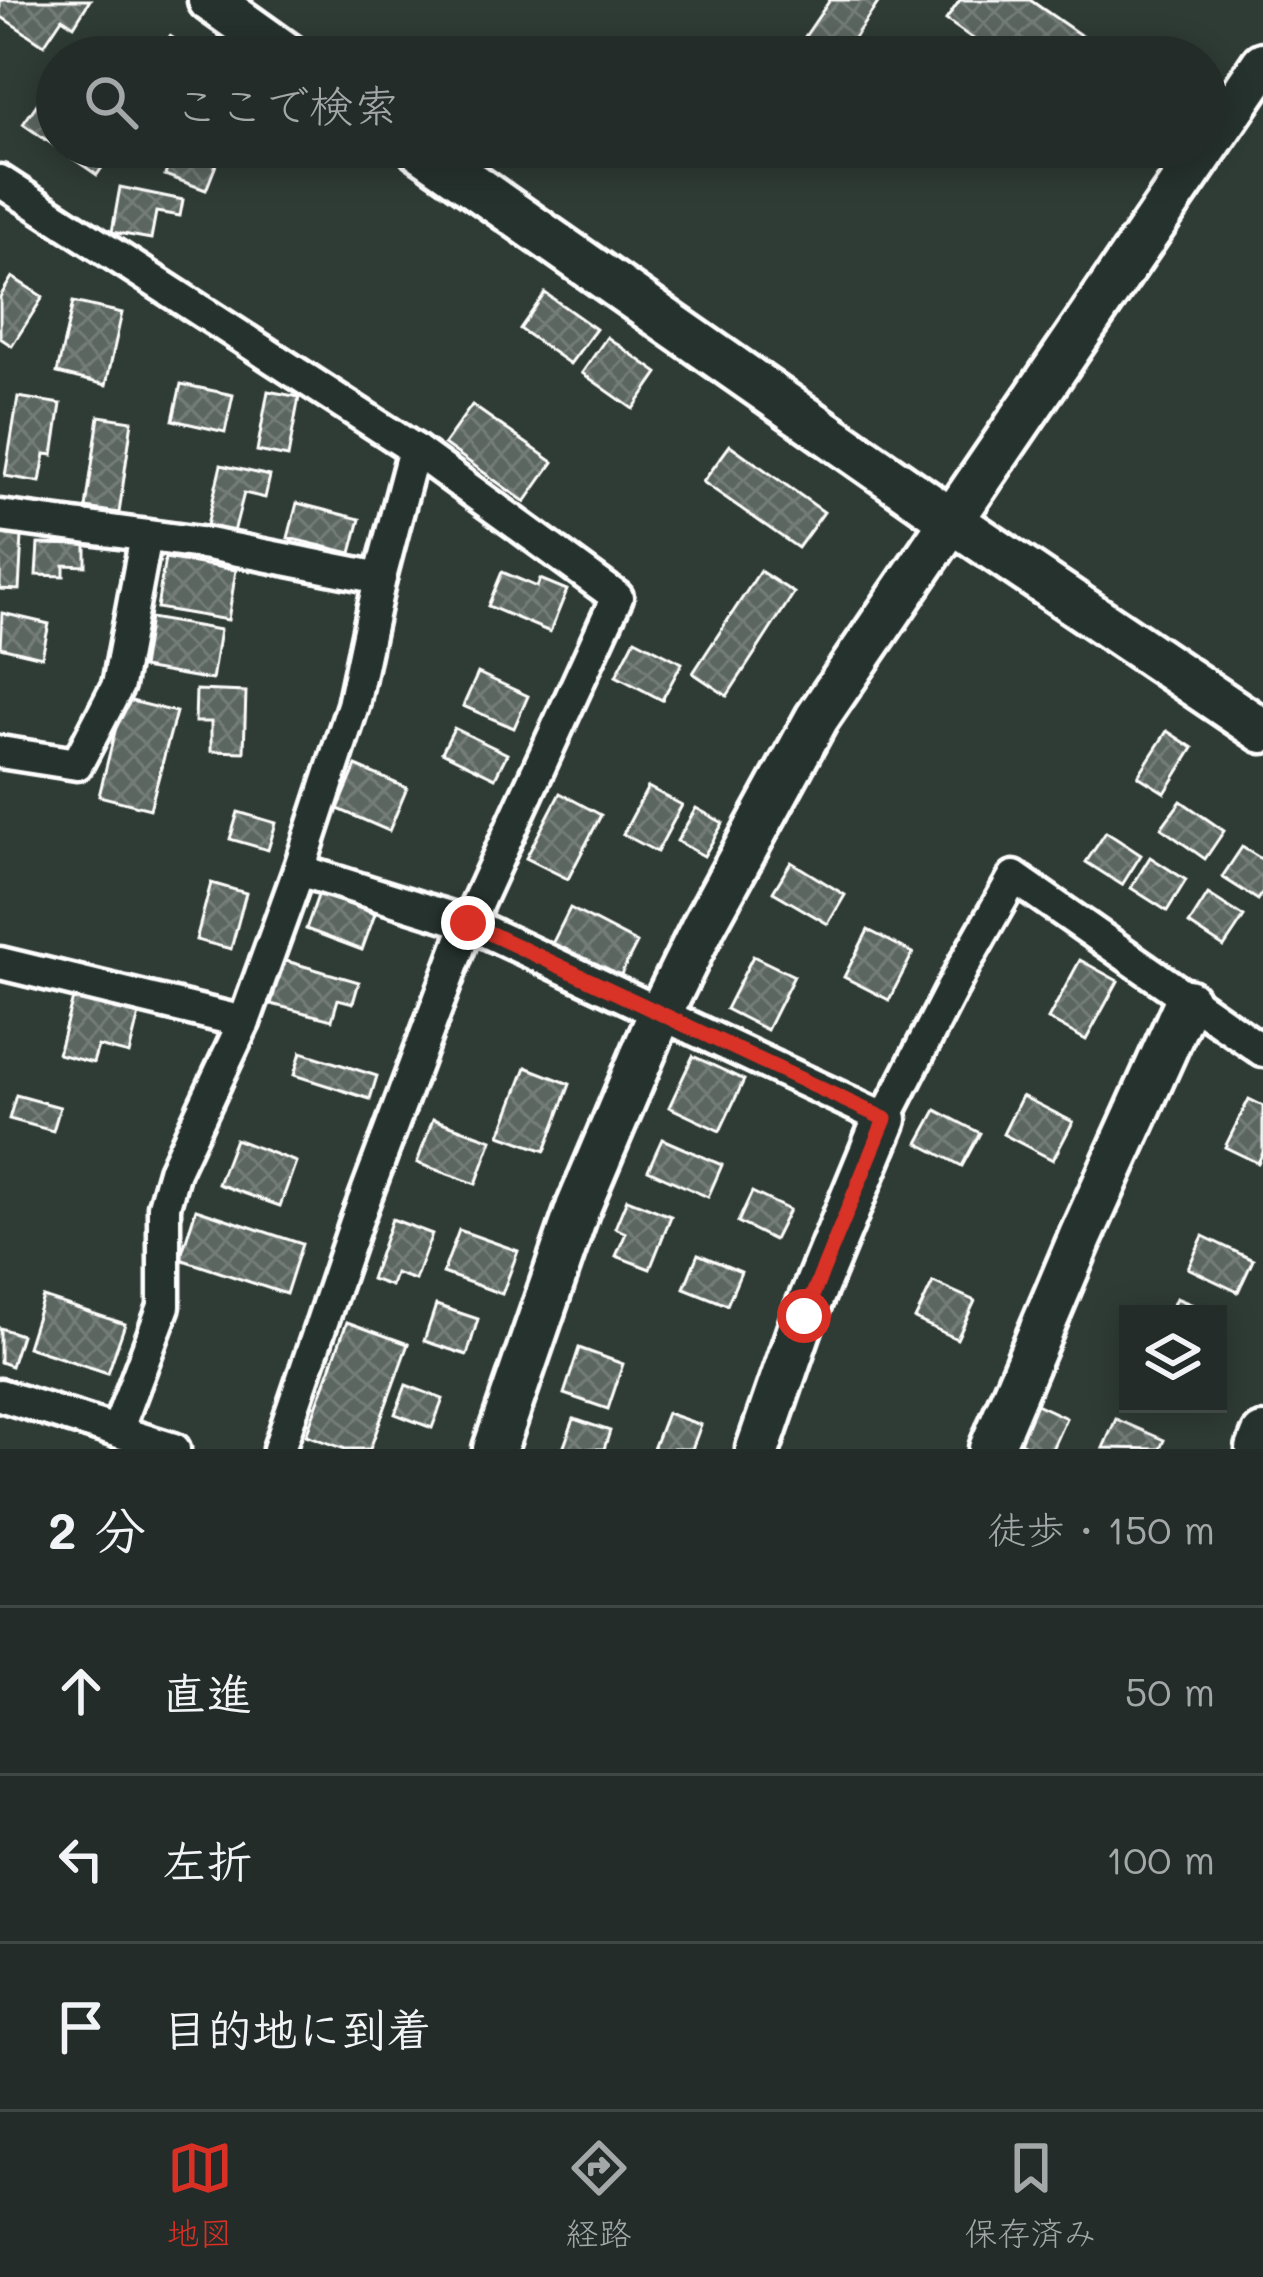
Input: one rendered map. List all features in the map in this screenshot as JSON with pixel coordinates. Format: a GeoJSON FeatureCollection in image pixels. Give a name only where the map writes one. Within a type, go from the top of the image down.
{"type":"FeatureCollection","features":[{"type":"Feature","properties":{"kind":"street"},"geometry":{"type":"LineString","coordinates":[[210,0],[261,36]]}},
{"type":"Feature","properties":{"kind":"street"},"geometry":{"type":"LineString","coordinates":[[1227,117],[1263,64]]}},
{"type":"Feature","properties":{"kind":"street"},"geometry":{"type":"LineString","coordinates":[[448,168],[951,520],[1263,731]]}},
{"type":"Feature","properties":{"kind":"street"},"geometry":{"type":"LineString","coordinates":[[495,1449],[578,1208],[660,1014],[705,923],[817,718],[1192,168]]}},
{"type":"Feature","properties":{"kind":"street"},"geometry":{"type":"LineString","coordinates":[[0,181],[414,449],[617,598],[468,923],[356,1222],[279,1449]]}},
{"type":"Feature","properties":{"kind":"street"},"geometry":{"type":"LineString","coordinates":[[117,1431],[164,1306],[164,1206],[174,1171],[244,1022],[299,870],[353,705],[414,449]]}},
{"type":"Feature","properties":{"kind":"street"},"geometry":{"type":"LineString","coordinates":[[0,516],[208,544],[380,578]]}},
{"type":"Feature","properties":{"kind":"street"},"geometry":{"type":"LineString","coordinates":[[0,752],[77,764],[118,685],[146,536]]}},
{"type":"Feature","properties":{"kind":"street"},"geometry":{"type":"LineString","coordinates":[[299,870],[468,923],[885,1119]]}},
{"type":"Feature","properties":{"kind":"street"},"geometry":{"type":"LineString","coordinates":[[758,1449],[804,1316],[885,1119],[1014,877],[1263,1051]]}},
{"type":"Feature","properties":{"kind":"street"},"geometry":{"type":"LineString","coordinates":[[0,963],[244,1022]]}},
{"type":"Feature","properties":{"kind":"street"},"geometry":{"type":"LineString","coordinates":[[991,1449],[1187,1000]]}},
{"type":"Feature","properties":{"kind":"street"},"geometry":{"type":"LineString","coordinates":[[0,1395],[174,1449]]}},
{"type":"Feature","properties":{"kind":"street"},"geometry":{"type":"LineString","coordinates":[[1258,1449],[1263,1436]]}},
{"type":"Feature","properties":{"kind":"building"},"geometry":{"type":"Polygon","coordinates":[[[0,0],[90,0],[74,26],[62,18],[50,36],[36,36],[36,40],[0,16],[0,0]]]}},
{"type":"Feature","properties":{"kind":"building"},"geometry":{"type":"Polygon","coordinates":[[[830,0],[880,0],[855,36],[805,36],[830,0]]]}},
{"type":"Feature","properties":{"kind":"building"},"geometry":{"type":"Polygon","coordinates":[[[960,0],[1030,0],[1082,36],[969,36],[946,20],[960,0]]]}},
{"type":"Feature","properties":{"kind":"building"},"geometry":{"type":"Polygon","coordinates":[[[36,105],[36,133],[23,124],[36,105]]]}},
{"type":"Feature","properties":{"kind":"building"},"geometry":{"type":"Polygon","coordinates":[[[168,168],[215,168],[206,190],[165,175],[168,168]]]}},
{"type":"Feature","properties":{"kind":"building"},"geometry":{"type":"Polygon","coordinates":[[[120,187],[183,200],[180,216],[156,212],[151,239],[112,232],[120,187]]]}},
{"type":"Feature","properties":{"kind":"building"},"geometry":{"type":"Polygon","coordinates":[[[12,277],[43,297],[12,346],[0,338],[0,297],[12,277]]]}},
{"type":"Feature","properties":{"kind":"building"},"geometry":{"type":"Polygon","coordinates":[[[545,293],[596,329],[570,364],[520,329],[545,293]]]}},
{"type":"Feature","properties":{"kind":"building"},"geometry":{"type":"Polygon","coordinates":[[[73,302],[122,313],[106,385],[57,373],[73,302]]]}},
{"type":"Feature","properties":{"kind":"building"},"geometry":{"type":"Polygon","coordinates":[[[607,337],[658,373],[633,409],[582,373],[607,337]]]}},
{"type":"Feature","properties":{"kind":"building"},"geometry":{"type":"Polygon","coordinates":[[[181,384],[233,395],[225,432],[173,420],[181,384]]]}},
{"type":"Feature","properties":{"kind":"building"},"geometry":{"type":"Polygon","coordinates":[[[268,391],[299,397],[288,457],[257,451],[268,391]]]}},
{"type":"Feature","properties":{"kind":"building"},"geometry":{"type":"Polygon","coordinates":[[[18,397],[61,404],[53,455],[45,454],[40,482],[5,476],[18,397]]]}},
{"type":"Feature","properties":{"kind":"building"},"geometry":{"type":"Polygon","coordinates":[[[472,405],[553,462],[525,502],[444,444],[472,405]]]}},
{"type":"Feature","properties":{"kind":"building"},"geometry":{"type":"Polygon","coordinates":[[[99,416],[132,421],[119,513],[86,508],[99,416]]]}},
{"type":"Feature","properties":{"kind":"building"},"geometry":{"type":"Polygon","coordinates":[[[730,445],[824,512],[798,548],[703,482],[730,445]]]}},
{"type":"Feature","properties":{"kind":"building"},"geometry":{"type":"Polygon","coordinates":[[[221,465],[270,476],[265,498],[244,493],[234,532],[207,525],[221,465]]]}},
{"type":"Feature","properties":{"kind":"building"},"geometry":{"type":"Polygon","coordinates":[[[297,503],[360,519],[351,553],[288,538],[297,503]]]}},
{"type":"Feature","properties":{"kind":"building"},"geometry":{"type":"Polygon","coordinates":[[[0,534],[22,536],[19,590],[0,589],[0,534]]]}},
{"type":"Feature","properties":{"kind":"building"},"geometry":{"type":"Polygon","coordinates":[[[38,544],[86,545],[86,566],[64,565],[64,576],[36,575],[38,544]]]}},
{"type":"Feature","properties":{"kind":"building"},"geometry":{"type":"Polygon","coordinates":[[[165,558],[236,570],[228,620],[157,608],[165,558]]]}},
{"type":"Feature","properties":{"kind":"building"},"geometry":{"type":"Polygon","coordinates":[[[760,571],[794,593],[727,696],[693,673],[760,571]]]}},
{"type":"Feature","properties":{"kind":"building"},"geometry":{"type":"Polygon","coordinates":[[[502,572],[537,587],[540,579],[567,590],[550,632],[488,606],[502,572]]]}},
{"type":"Feature","properties":{"kind":"building"},"geometry":{"type":"Polygon","coordinates":[[[2,613],[49,624],[42,657],[0,647],[2,613]]]}},
{"type":"Feature","properties":{"kind":"building"},"geometry":{"type":"Polygon","coordinates":[[[150,618],[220,630],[212,680],[142,668],[150,618]]]}},
{"type":"Feature","properties":{"kind":"building"},"geometry":{"type":"Polygon","coordinates":[[[635,639],[682,663],[662,700],[616,676],[635,639]]]}},
{"type":"Feature","properties":{"kind":"building"},"geometry":{"type":"Polygon","coordinates":[[[478,673],[528,696],[514,728],[463,706],[478,673]]]}},
{"type":"Feature","properties":{"kind":"building"},"geometry":{"type":"Polygon","coordinates":[[[196,690],[246,692],[244,752],[211,751],[211,722],[195,722],[196,690]]]}},
{"type":"Feature","properties":{"kind":"building"},"geometry":{"type":"Polygon","coordinates":[[[123,699],[176,712],[150,809],[99,796],[123,699]]]}},
{"type":"Feature","properties":{"kind":"building"},"geometry":{"type":"Polygon","coordinates":[[[454,728],[507,754],[495,778],[442,752],[454,728]]]}},
{"type":"Feature","properties":{"kind":"building"},"geometry":{"type":"Polygon","coordinates":[[[1167,731],[1193,748],[1165,793],[1138,776],[1167,731]]]}},
{"type":"Feature","properties":{"kind":"building"},"geometry":{"type":"Polygon","coordinates":[[[356,766],[407,788],[389,831],[338,809],[356,766]]]}},
{"type":"Feature","properties":{"kind":"building"},"geometry":{"type":"Polygon","coordinates":[[[648,787],[682,805],[657,852],[623,834],[648,787]]]}},
{"type":"Feature","properties":{"kind":"building"},"geometry":{"type":"Polygon","coordinates":[[[560,793],[601,815],[568,879],[526,858],[560,793]]]}},
{"type":"Feature","properties":{"kind":"building"},"geometry":{"type":"Polygon","coordinates":[[[1181,801],[1224,831],[1205,859],[1161,828],[1181,801]]]}},
{"type":"Feature","properties":{"kind":"building"},"geometry":{"type":"Polygon","coordinates":[[[696,808],[723,823],[704,856],[677,841],[696,808]]]}},
{"type":"Feature","properties":{"kind":"building"},"geometry":{"type":"Polygon","coordinates":[[[238,812],[276,823],[268,850],[230,839],[238,812]]]}},
{"type":"Feature","properties":{"kind":"building"},"geometry":{"type":"Polygon","coordinates":[[[1106,832],[1141,855],[1122,885],[1086,862],[1106,832]]]}},
{"type":"Feature","properties":{"kind":"building"},"geometry":{"type":"Polygon","coordinates":[[[1242,847],[1263,860],[1263,892],[1258,900],[1222,877],[1242,847]]]}},
{"type":"Feature","properties":{"kind":"building"},"geometry":{"type":"Polygon","coordinates":[[[1150,857],[1186,880],[1167,911],[1131,888],[1150,857]]]}},
{"type":"Feature","properties":{"kind":"building"},"geometry":{"type":"Polygon","coordinates":[[[791,862],[845,895],[828,924],[773,892],[791,862]]]}},
{"type":"Feature","properties":{"kind":"building"},"geometry":{"type":"Polygon","coordinates":[[[211,883],[246,893],[231,949],[196,940],[211,883]]]}},
{"type":"Feature","properties":{"kind":"building"},"geometry":{"type":"Polygon","coordinates":[[[319,893],[375,914],[362,950],[306,929],[319,893]]]}},
{"type":"Feature","properties":{"kind":"building"},"geometry":{"type":"Polygon","coordinates":[[[1208,894],[1244,917],[1224,947],[1189,924],[1208,894]]]}},
{"type":"Feature","properties":{"kind":"building"},"geometry":{"type":"Polygon","coordinates":[[[570,908],[637,943],[618,980],[551,946],[570,908]]]}},
{"type":"Feature","properties":{"kind":"building"},"geometry":{"type":"Polygon","coordinates":[[[868,930],[913,953],[889,1000],[844,977],[868,930]]]}},
{"type":"Feature","properties":{"kind":"building"},"geometry":{"type":"Polygon","coordinates":[[[753,956],[794,976],[767,1030],[726,1009],[753,956]]]}},
{"type":"Feature","properties":{"kind":"building"},"geometry":{"type":"Polygon","coordinates":[[[283,960],[359,982],[353,1003],[338,999],[332,1020],[271,1004],[283,960]]]}},
{"type":"Feature","properties":{"kind":"building"},"geometry":{"type":"Polygon","coordinates":[[[1080,960],[1118,981],[1086,1040],[1048,1019],[1080,960]]]}},
{"type":"Feature","properties":{"kind":"building"},"geometry":{"type":"Polygon","coordinates":[[[73,998],[139,1014],[129,1054],[98,1046],[93,1063],[58,1054],[73,998]]]}},
{"type":"Feature","properties":{"kind":"building"},"geometry":{"type":"Polygon","coordinates":[[[301,1052],[377,1076],[370,1099],[294,1075],[301,1052]]]}},
{"type":"Feature","properties":{"kind":"building"},"geometry":{"type":"Polygon","coordinates":[[[693,1056],[744,1080],[720,1131],[669,1107],[693,1056]]]}},
{"type":"Feature","properties":{"kind":"building"},"geometry":{"type":"Polygon","coordinates":[[[526,1067],[570,1084],[545,1151],[500,1135],[526,1067]]]}},
{"type":"Feature","properties":{"kind":"building"},"geometry":{"type":"Polygon","coordinates":[[[16,1095],[60,1107],[53,1131],[9,1119],[16,1095]]]}},
{"type":"Feature","properties":{"kind":"building"},"geometry":{"type":"Polygon","coordinates":[[[1022,1096],[1073,1122],[1053,1160],[1003,1134],[1022,1096]]]}},
{"type":"Feature","properties":{"kind":"building"},"geometry":{"type":"Polygon","coordinates":[[[1249,1099],[1263,1106],[1263,1152],[1258,1163],[1225,1147],[1249,1099]]]}},
{"type":"Feature","properties":{"kind":"building"},"geometry":{"type":"Polygon","coordinates":[[[936,1110],[980,1133],[962,1166],[918,1143],[936,1110]]]}},
{"type":"Feature","properties":{"kind":"building"},"geometry":{"type":"Polygon","coordinates":[[[433,1119],[492,1140],[476,1184],[417,1163],[433,1119]]]}},
{"type":"Feature","properties":{"kind":"building"},"geometry":{"type":"Polygon","coordinates":[[[235,1139],[296,1162],[280,1206],[218,1184],[235,1139]]]}},
{"type":"Feature","properties":{"kind":"building"},"geometry":{"type":"Polygon","coordinates":[[[662,1139],[722,1165],[708,1197],[648,1170],[662,1139]]]}},
{"type":"Feature","properties":{"kind":"building"},"geometry":{"type":"Polygon","coordinates":[[[752,1192],[789,1210],[774,1240],[738,1222],[752,1192]]]}},
{"type":"Feature","properties":{"kind":"building"},"geometry":{"type":"Polygon","coordinates":[[[627,1199],[671,1216],[650,1269],[616,1256],[626,1233],[615,1228],[627,1199]]]}},
{"type":"Feature","properties":{"kind":"building"},"geometry":{"type":"Polygon","coordinates":[[[196,1209],[302,1244],[286,1294],[180,1259],[196,1209]]]}},
{"type":"Feature","properties":{"kind":"building"},"geometry":{"type":"Polygon","coordinates":[[[392,1219],[432,1234],[415,1280],[395,1273],[391,1286],[371,1279],[392,1219]]]}},
{"type":"Feature","properties":{"kind":"building"},"geometry":{"type":"Polygon","coordinates":[[[459,1230],[518,1251],[502,1294],[443,1273],[459,1230]]]}},
{"type":"Feature","properties":{"kind":"building"},"geometry":{"type":"Polygon","coordinates":[[[1203,1236],[1253,1260],[1238,1292],[1188,1268],[1203,1236]]]}},
{"type":"Feature","properties":{"kind":"building"},"geometry":{"type":"Polygon","coordinates":[[[698,1254],[741,1272],[727,1305],[684,1288],[698,1254]]]}},
{"type":"Feature","properties":{"kind":"building"},"geometry":{"type":"Polygon","coordinates":[[[933,1282],[975,1301],[957,1339],[915,1319],[933,1282]]]}},
{"type":"Feature","properties":{"kind":"building"},"geometry":{"type":"Polygon","coordinates":[[[43,1297],[125,1324],[108,1373],[27,1347],[43,1297]]]}},
{"type":"Feature","properties":{"kind":"building"},"geometry":{"type":"Polygon","coordinates":[[[436,1305],[478,1319],[467,1355],[424,1341],[436,1305]]]}},
{"type":"Feature","properties":{"kind":"building"},"geometry":{"type":"Polygon","coordinates":[[[347,1322],[408,1344],[370,1449],[345,1449],[306,1435],[347,1322]]]}},
{"type":"Feature","properties":{"kind":"building"},"geometry":{"type":"Polygon","coordinates":[[[0,1328],[21,1335],[11,1366],[0,1362],[0,1328]]]}},
{"type":"Feature","properties":{"kind":"building"},"geometry":{"type":"Polygon","coordinates":[[[579,1348],[623,1364],[608,1409],[564,1394],[579,1348]]]}},
{"type":"Feature","properties":{"kind":"building"},"geometry":{"type":"Polygon","coordinates":[[[406,1385],[443,1399],[432,1428],[395,1414],[406,1385]]]}},
{"type":"Feature","properties":{"kind":"building"},"geometry":{"type":"Polygon","coordinates":[[[1010,1392],[1066,1418],[1052,1449],[1035,1449],[992,1429],[1010,1392]]]}},
{"type":"Feature","properties":{"kind":"building"},"geometry":{"type":"Polygon","coordinates":[[[667,1413],[701,1425],[692,1449],[653,1449],[667,1413]]]}},
{"type":"Feature","properties":{"kind":"building"},"geometry":{"type":"Polygon","coordinates":[[[574,1419],[610,1431],[604,1449],[563,1449],[574,1419]]]}},
{"type":"Feature","properties":{"kind":"building"},"geometry":{"type":"Polygon","coordinates":[[[1116,1419],[1164,1440],[1160,1449],[1103,1448],[1116,1419]]]}},
{"type":"Feature","properties":{"kind":"route"},"geometry":{"type":"LineString","coordinates":[[468,923],[885,1119],[804,1316]]}}]}
